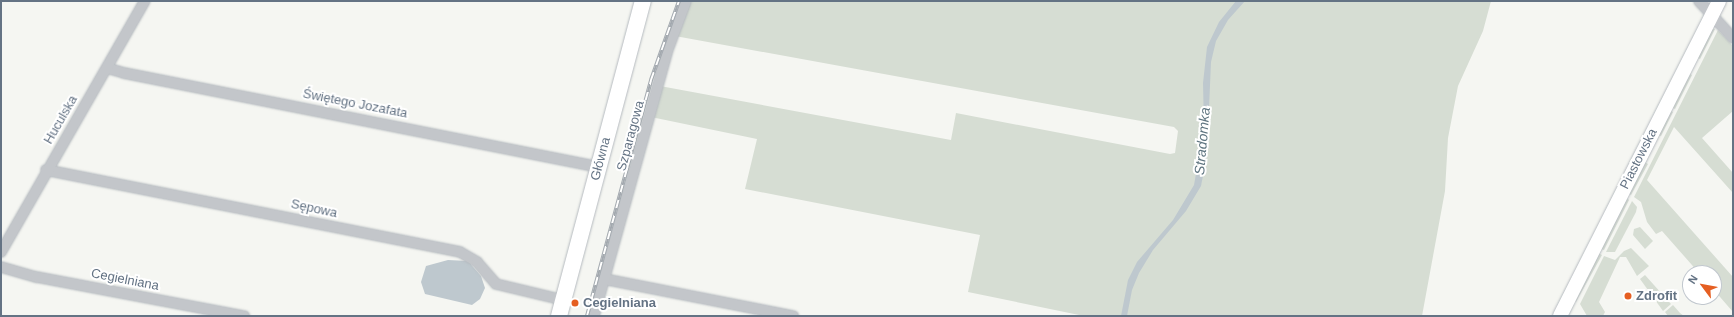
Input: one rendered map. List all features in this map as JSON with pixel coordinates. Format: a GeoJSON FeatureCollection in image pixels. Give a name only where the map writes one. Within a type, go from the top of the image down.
{"type":"FeatureCollection","features":[{"type":"Feature","properties":{"kind":"main road","name":"Główna"},"geometry":{"type":"LineString","coordinates":[[559,316],[643,1]]}},
{"type":"Feature","properties":{"kind":"street","name":"Huculska"},"geometry":{"type":"LineString","coordinates":[[1,252],[46,170],[145,1]]}},
{"type":"Feature","properties":{"kind":"street","name":"Szparagowa"},"geometry":{"type":"LineString","coordinates":[[594,316],[666,52],[686,1]]}},
{"type":"Feature","properties":{"kind":"street"},"geometry":{"type":"LineString","coordinates":[[1699,1],[1733,38]]}},
{"type":"Feature","properties":{"kind":"street","name":"Piastowska"},"geometry":{"type":"LineString","coordinates":[[1560,316],[1718,1]]}},
{"type":"Feature","properties":{"kind":"street","name":"Świętego Jozafata"},"geometry":{"type":"LineString","coordinates":[[107,68],[124,73],[599,167]]}},
{"type":"Feature","properties":{"kind":"street","name":"Sępowa"},"geometry":{"type":"LineString","coordinates":[[46,170],[460,252],[478,262],[496,284],[563,300]]}},
{"type":"Feature","properties":{"kind":"street","name":"Cegielniana"},"geometry":{"type":"LineString","coordinates":[[1,267],[37,277],[244,316]]}},
{"type":"Feature","properties":{"kind":"street"},"geometry":{"type":"LineString","coordinates":[[604,279],[794,316]]}},
{"type":"Feature","properties":{"kind":"shaded area"},"geometry":{"type":"Polygon","coordinates":[[[689,1],[1491,1],[1483,31],[1458,86],[1448,138],[1445,191],[1422,316],[1084,316],[968,292],[980,235],[745,189],[757,139],[651,117],[660,86],[951,140],[956,113],[1170,154],[1175,153],[1178,131],[1174,127],[675,36],[689,1]]]}},
{"type":"Feature","properties":{"kind":"shaded area"},"geometry":{"type":"Polygon","coordinates":[[[1711,29],[1715,29],[1700,59],[1696,57],[1711,29]]]}},
{"type":"Feature","properties":{"kind":"shaded area"},"geometry":{"type":"Polygon","coordinates":[[[1718,30],[1733,46],[1733,111],[1702,138],[1733,173],[1733,193],[1674,127],[1647,180],[1733,277],[1733,312],[1722,299],[1722,265],[1692,265],[1662,231],[1656,234],[1647,222],[1641,202],[1634,197],[1718,30]]]}},
{"type":"Feature","properties":{"kind":"shaded area"},"geometry":{"type":"Polygon","coordinates":[[[1688,73],[1692,75],[1675,109],[1671,107],[1688,73]]]}},
{"type":"Feature","properties":{"kind":"shaded area"},"geometry":{"type":"Polygon","coordinates":[[[1669,110],[1673,112],[1661,136],[1658,135],[1669,110]]]}},
{"type":"Feature","properties":{"kind":"shaded area"},"geometry":{"type":"Polygon","coordinates":[[[1643,161],[1648,164],[1631,195],[1629,194],[1643,161]]]}},
{"type":"Feature","properties":{"kind":"shaded area"},"geometry":{"type":"Polygon","coordinates":[[[1627,198],[1629,200],[1604,250],[1601,249],[1627,198]]]}},
{"type":"Feature","properties":{"kind":"shaded area"},"geometry":{"type":"Polygon","coordinates":[[[1632,201],[1637,207],[1636,212],[1615,252],[1606,252],[1632,201]]]}},
{"type":"Feature","properties":{"kind":"shaded area"},"geometry":{"type":"Polygon","coordinates":[[[1640,227],[1653,241],[1645,249],[1633,235],[1634,229],[1640,227]]]}},
{"type":"Feature","properties":{"kind":"shaded area"},"geometry":{"type":"Polygon","coordinates":[[[1631,248],[1649,266],[1637,276],[1626,257],[1620,257],[1599,302],[1605,312],[1603,316],[1587,316],[1580,304],[1604,256],[1615,260],[1624,251],[1631,248]]]}},
{"type":"Feature","properties":{"kind":"shaded area"},"geometry":{"type":"Polygon","coordinates":[[[1598,253],[1602,255],[1576,302],[1575,301],[1598,253]]]}},
{"type":"Feature","properties":{"kind":"shaded area"},"geometry":{"type":"Polygon","coordinates":[[[1645,275],[1671,304],[1663,311],[1640,279],[1645,275]]]}},
{"type":"Feature","properties":{"kind":"shaded area"},"geometry":{"type":"Polygon","coordinates":[[[1673,305],[1684,316],[1668,316],[1665,312],[1673,305]]]}},
{"type":"Feature","properties":{"kind":"water","name":"Stradomka"},"geometry":{"type":"Polygon","coordinates":[[[1236,1],[1245,1],[1228,20],[1216,41],[1211,62],[1207,155],[1201,186],[1186,211],[1153,250],[1139,273],[1132,290],[1127,316],[1121,316],[1128,280],[1137,262],[1173,220],[1194,185],[1204,128],[1203,83],[1207,47],[1219,22],[1236,1]]]}},
{"type":"Feature","properties":{"kind":"water"},"geometry":{"type":"Polygon","coordinates":[[[448,260],[468,261],[481,276],[485,288],[480,299],[472,305],[425,294],[421,282],[426,266],[448,260]]]}},
{"type":"Feature","properties":{"kind":"railway"},"geometry":{"type":"LineString","coordinates":[[587,316],[651,80],[679,1]]}},
{"type":"Feature","properties":{"kind":"place","name":"Zdrofit"},"geometry":{"type":"Point","coordinates":[1628,296]}},
{"type":"Feature","properties":{"kind":"place","name":"Cegielniana"},"geometry":{"type":"Point","coordinates":[575,303]}}]}
